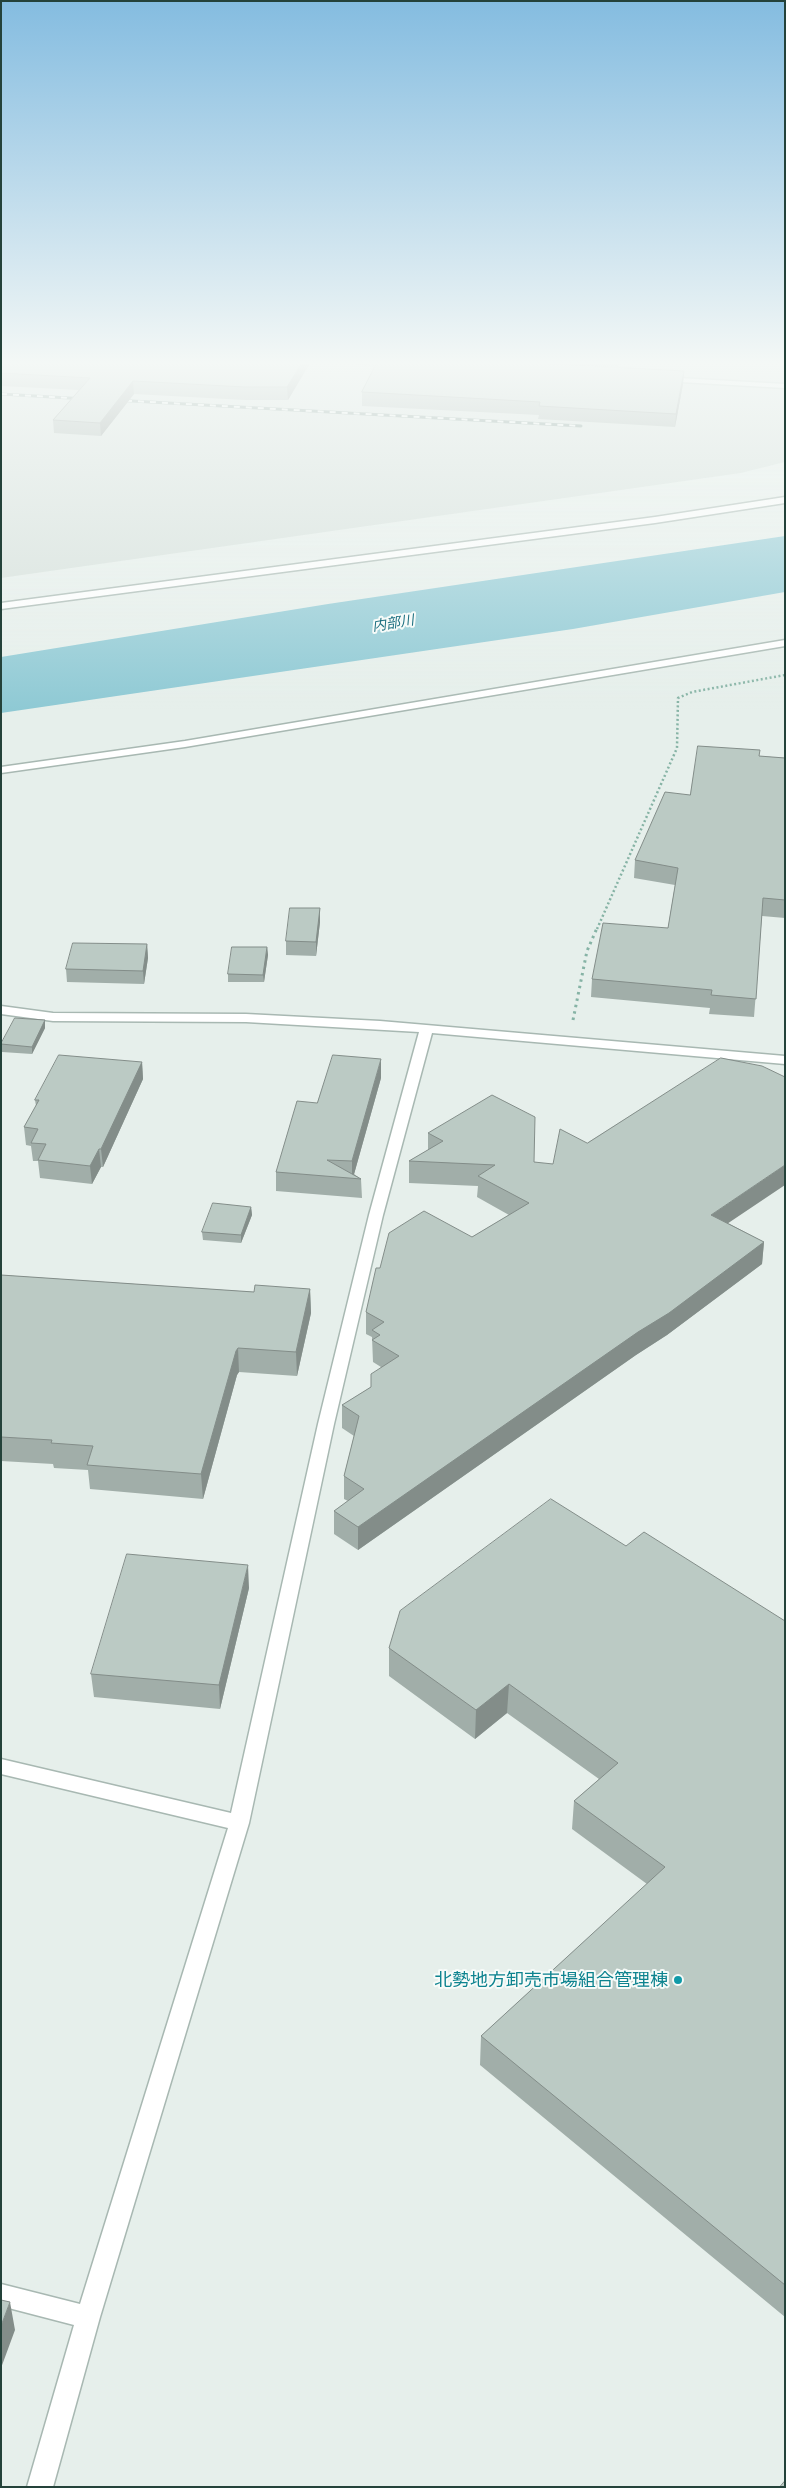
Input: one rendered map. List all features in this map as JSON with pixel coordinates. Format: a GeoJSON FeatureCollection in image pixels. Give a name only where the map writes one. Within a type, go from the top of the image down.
{"type":"FeatureCollection","features":[{"type":"Feature","properties":{"kind":"street"},"geometry":{"type":"LineString","coordinates":[[1,606],[655,520],[785,500]]}},
{"type":"Feature","properties":{"kind":"street"},"geometry":{"type":"LineString","coordinates":[[1,770],[215,740],[785,643]]}},
{"type":"Feature","properties":{"kind":"street"},"geometry":{"type":"LineString","coordinates":[[1,1010],[53,1017],[246,1018],[426,1030],[785,1060]]}},
{"type":"Feature","properties":{"kind":"street"},"geometry":{"type":"LineString","coordinates":[[40,2487],[88,2317],[239,1823],[326,1424],[376,1215],[426,1030]]}},
{"type":"Feature","properties":{"kind":"street"},"geometry":{"type":"LineString","coordinates":[[1,1766],[239,1823]]}},
{"type":"Feature","properties":{"kind":"street"},"geometry":{"type":"LineString","coordinates":[[1,2295],[88,2317]]}},
{"type":"Feature","properties":{"kind":"path"},"geometry":{"type":"LineString","coordinates":[[569,1043],[587,951],[677,748],[678,698],[692,692],[785,675]]}},
{"type":"Feature","properties":{"kind":"shaded area"},"geometry":{"type":"Polygon","coordinates":[[[1,479],[698,479],[1,578],[1,479]]]}},
{"type":"Feature","properties":{"kind":"water","name":"内部川"},"geometry":{"type":"Polygon","coordinates":[[[785,536],[785,592],[573,629],[1,713],[1,657],[328,604],[785,536]]]}},
{"type":"Feature","properties":{"kind":"building"},"geometry":{"type":"Polygon","coordinates":[[[698,746],[760,750],[759,756],[785,758],[785,900],[763,898],[756,999],[711,995],[712,990],[592,979],[603,923],[668,928],[678,868],[635,860],[665,792],[690,795],[698,746]]]}},
{"type":"Feature","properties":{"kind":"building"},"geometry":{"type":"Polygon","coordinates":[[[290,908],[320,908],[316,942],[286,941],[290,908]]]}},
{"type":"Feature","properties":{"kind":"building"},"geometry":{"type":"Polygon","coordinates":[[[73,943],[147,944],[143,971],[66,969],[73,943]]]}},
{"type":"Feature","properties":{"kind":"building"},"geometry":{"type":"Polygon","coordinates":[[[232,947],[267,947],[263,975],[228,974],[232,947]]]}},
{"type":"Feature","properties":{"kind":"building"},"geometry":{"type":"Polygon","coordinates":[[[15,1018],[45,1020],[32,1047],[1,1044],[15,1018]]]}},
{"type":"Feature","properties":{"kind":"building"},"geometry":{"type":"Polygon","coordinates":[[[59,1055],[142,1062],[101,1149],[99,1149],[90,1166],[38,1160],[46,1144],[31,1143],[38,1129],[24,1127],[39,1100],[35,1100],[59,1055]]]}},
{"type":"Feature","properties":{"kind":"building"},"geometry":{"type":"Polygon","coordinates":[[[333,1055],[381,1059],[352,1161],[327,1160],[361,1179],[276,1172],[297,1101],[317,1103],[333,1055]]]}},
{"type":"Feature","properties":{"kind":"building"},"geometry":{"type":"Polygon","coordinates":[[[721,1058],[762,1066],[785,1077],[785,1165],[711,1215],[764,1242],[669,1313],[638,1332],[358,1527],[334,1511],[364,1489],[344,1476],[359,1416],[342,1405],[371,1387],[371,1374],[399,1356],[372,1340],[380,1335],[372,1330],[384,1322],[366,1312],[376,1268],[380,1268],[389,1233],[424,1211],[472,1237],[529,1203],[478,1176],[495,1165],[409,1161],[443,1141],[428,1133],[492,1095],[535,1117],[534,1162],[553,1164],[560,1129],[587,1143],[721,1058]]]}},
{"type":"Feature","properties":{"kind":"building"},"geometry":{"type":"Polygon","coordinates":[[[213,1203],[251,1207],[241,1235],[202,1232],[213,1203]]]}},
{"type":"Feature","properties":{"kind":"building"},"geometry":{"type":"Polygon","coordinates":[[[1,1275],[254,1292],[255,1285],[310,1289],[296,1352],[238,1348],[236,1351],[201,1474],[87,1465],[93,1446],[51,1443],[52,1440],[1,1437],[1,1275]]]}},
{"type":"Feature","properties":{"kind":"building"},"geometry":{"type":"Polygon","coordinates":[[[551,1499],[626,1546],[644,1532],[785,1621],[785,2285],[481,2036],[665,1867],[574,1801],[618,1763],[509,1684],[476,1710],[389,1648],[400,1611],[551,1499]]]}},
{"type":"Feature","properties":{"kind":"building"},"geometry":{"type":"Polygon","coordinates":[[[127,1554],[248,1565],[219,1685],[91,1674],[127,1554]]]}},
{"type":"Feature","properties":{"kind":"building"},"geometry":{"type":"Polygon","coordinates":[[[1,2300],[10,2302],[1,2326],[1,2300]]]}},
{"type":"Feature","properties":{"kind":"place","name":"北勢地方卸売市場組合管理棟"},"geometry":{"type":"Point","coordinates":[678,1980]}}]}
